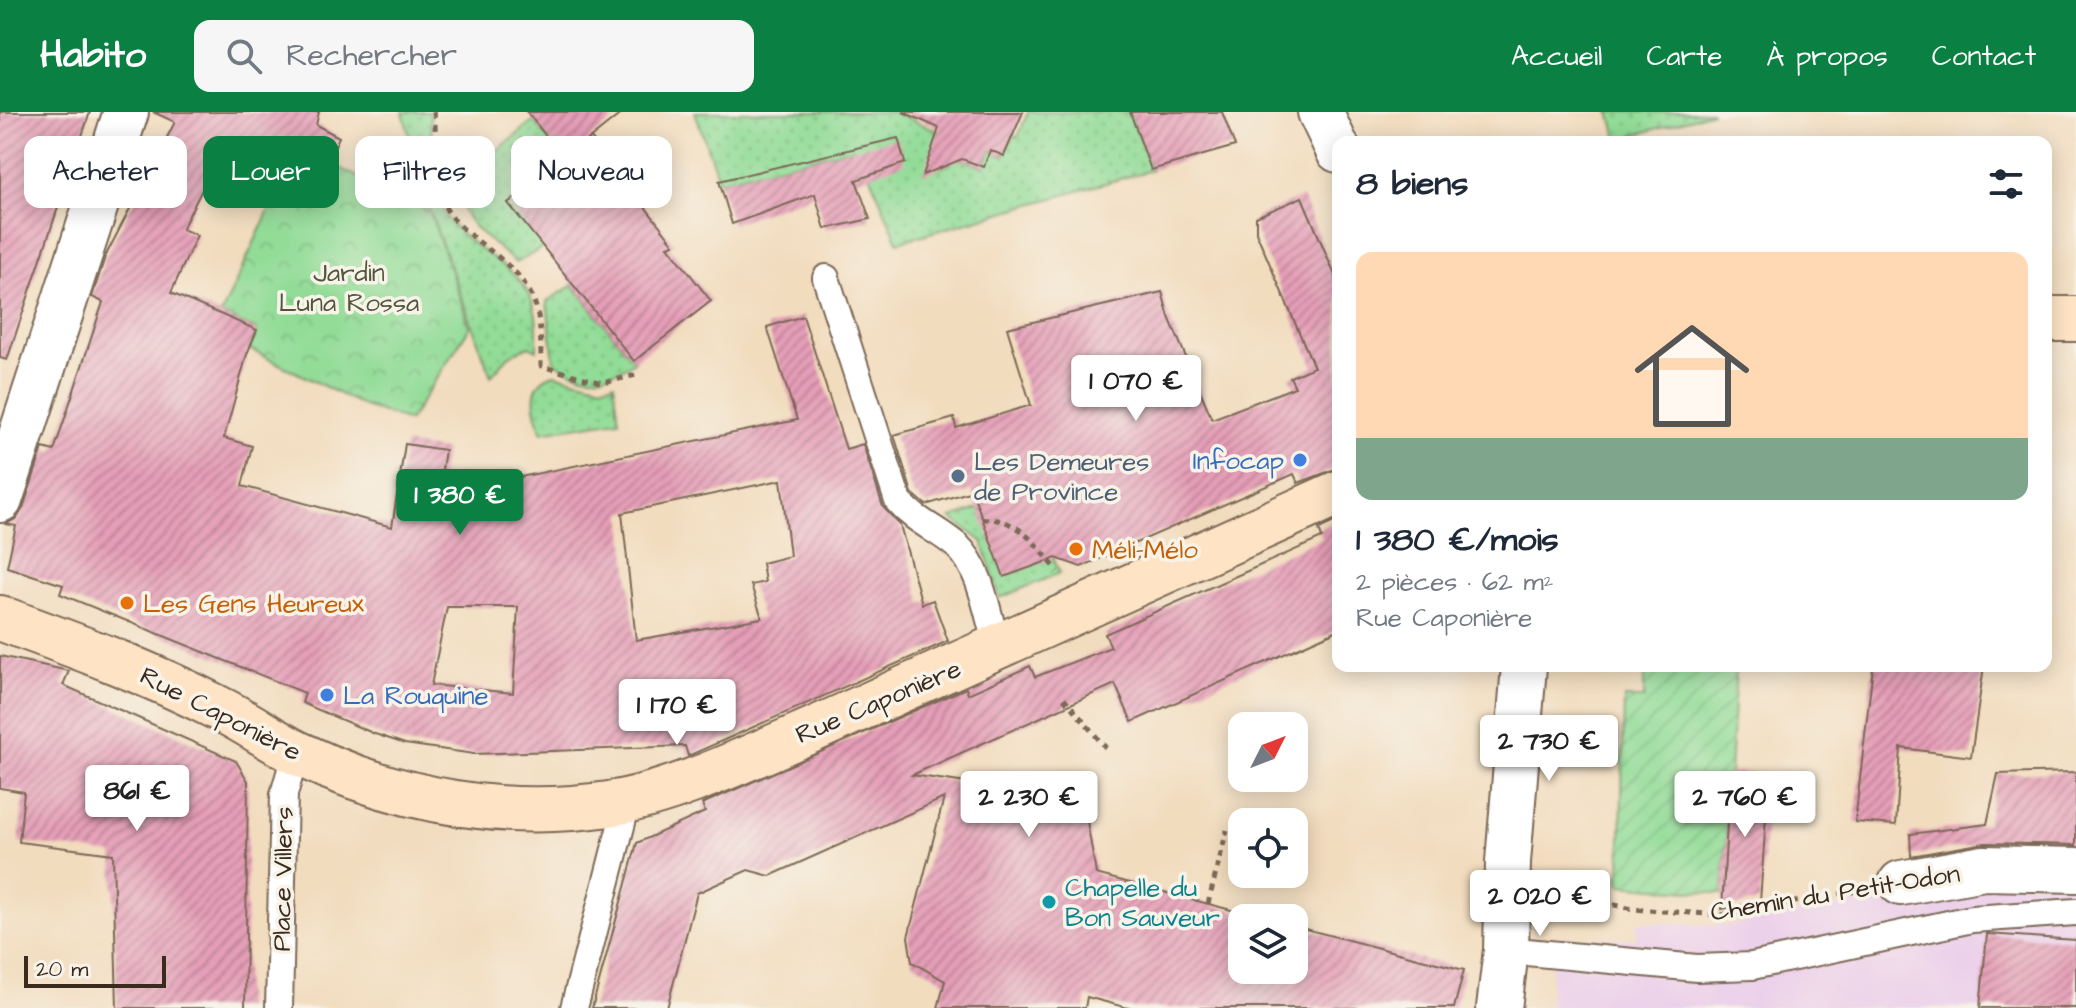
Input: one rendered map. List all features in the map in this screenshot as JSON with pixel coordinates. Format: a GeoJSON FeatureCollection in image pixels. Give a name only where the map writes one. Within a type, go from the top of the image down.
{"type":"FeatureCollection","features":[{"type":"Feature","properties":{"kind":"main road"},"geometry":{"type":"LineString","coordinates":[[2052,319],[2076,319]]}},
{"type":"Feature","properties":{"kind":"main road","name":"Rue Caponière"},"geometry":{"type":"LineString","coordinates":[[0,618],[122,664],[219,708],[296,752],[393,792],[475,807],[546,807],[628,799],[726,766],[998,649],[1257,526],[1332,495]]}},
{"type":"Feature","properties":{"kind":"street"},"geometry":{"type":"LineString","coordinates":[[0,500],[126,112]]}},
{"type":"Feature","properties":{"kind":"street"},"geometry":{"type":"LineString","coordinates":[[1320,112],[1332,137]]}},
{"type":"Feature","properties":{"kind":"street"},"geometry":{"type":"LineString","coordinates":[[1499,1008],[1506,950],[1508,862],[1524,672]]}},
{"type":"Feature","properties":{"kind":"street","name":"Chemin du Petit-Odon"},"geometry":{"type":"LineString","coordinates":[[1901,883],[1984,868],[2076,870]]}},
{"type":"Feature","properties":{"kind":"lane"},"geometry":{"type":"LineString","coordinates":[[826,278],[898,501],[914,519],[959,548],[971,565],[998,649]]}},
{"type":"Feature","properties":{"kind":"lane","name":"Place Villers"},"geometry":{"type":"LineString","coordinates":[[279,1008],[284,794],[296,752]]}},
{"type":"Feature","properties":{"kind":"lane"},"geometry":{"type":"LineString","coordinates":[[574,1008],[628,799]]}},
{"type":"Feature","properties":{"kind":"lane"},"geometry":{"type":"LineString","coordinates":[[1506,950],[1697,968],[1752,966],[1972,919],[2076,912]]}},
{"type":"Feature","properties":{"kind":"path"},"geometry":{"type":"LineString","coordinates":[[434,112],[443,204],[463,229],[500,258],[535,296],[540,315],[541,366],[603,383],[636,375]]}},
{"type":"Feature","properties":{"kind":"path"},"geometry":{"type":"LineString","coordinates":[[974,519],[999,518],[1020,527],[1062,576]]}},
{"type":"Feature","properties":{"kind":"path"},"geometry":{"type":"LineString","coordinates":[[1064,698],[1106,748]]}},
{"type":"Feature","properties":{"kind":"path"},"geometry":{"type":"LineString","coordinates":[[1208,904],[1227,830]]}},
{"type":"Feature","properties":{"kind":"path","name":"Chemin du Petit-Odon"},"geometry":{"type":"LineString","coordinates":[[1548,891],[1633,909],[1721,915],[1901,883]]}},
{"type":"Feature","properties":{"kind":"shaded area"},"geometry":{"type":"Polygon","coordinates":[[[2076,880],[2076,1008],[1549,1008],[1553,937],[1636,939],[1637,922],[1726,926],[1932,889],[2076,880]]]}},
{"type":"Feature","properties":{"kind":"green space"},"geometry":{"type":"Polygon","coordinates":[[[403,112],[430,112],[432,136],[409,136],[403,112]]]}},
{"type":"Feature","properties":{"kind":"green space"},"geometry":{"type":"Polygon","coordinates":[[[695,112],[894,112],[938,131],[934,164],[942,167],[951,164],[954,156],[984,167],[990,150],[1004,156],[1013,136],[1018,137],[1028,112],[1130,112],[1151,170],[898,242],[870,176],[873,169],[866,149],[846,150],[719,181],[695,112]]]}},
{"type":"Feature","properties":{"kind":"green space"},"geometry":{"type":"Polygon","coordinates":[[[1610,112],[1713,112],[1632,136],[1617,136],[1610,112]]]}},
{"type":"Feature","properties":{"kind":"green space"},"geometry":{"type":"Polygon","coordinates":[[[534,121],[546,136],[515,136],[534,121]]]}},
{"type":"Feature","properties":{"kind":"green space"},"geometry":{"type":"Polygon","coordinates":[[[511,140],[509,203],[544,247],[516,263],[476,229],[462,208],[495,208],[495,152],[511,140]]]}},
{"type":"Feature","properties":{"kind":"green space","name":"Jardin Luna Rossa"},"geometry":{"type":"Polygon","coordinates":[[[339,168],[355,176],[355,208],[422,208],[430,212],[470,327],[409,421],[364,406],[249,349],[257,330],[221,315],[270,208],[339,208],[339,168]]]}},
{"type":"Feature","properties":{"kind":"green space"},"geometry":{"type":"Polygon","coordinates":[[[429,208],[442,208],[458,231],[513,274],[532,301],[537,325],[537,350],[529,346],[511,354],[491,376],[429,208]]]}},
{"type":"Feature","properties":{"kind":"green space"},"geometry":{"type":"Polygon","coordinates":[[[573,285],[634,361],[605,375],[585,376],[554,361],[547,301],[573,285]]]}},
{"type":"Feature","properties":{"kind":"green space"},"geometry":{"type":"Polygon","coordinates":[[[554,374],[603,386],[614,383],[619,420],[542,432],[534,398],[539,384],[554,374]]]}},
{"type":"Feature","properties":{"kind":"green space"},"geometry":{"type":"Polygon","coordinates":[[[1045,487],[1046,542],[1060,573],[1000,598],[982,541],[951,518],[1045,487]]]}},
{"type":"Feature","properties":{"kind":"green space"},"geometry":{"type":"Polygon","coordinates":[[[1644,672],[1736,672],[1723,894],[1620,885],[1624,698],[1644,698],[1644,672]]]}},
{"type":"Feature","properties":{"kind":"building"},"geometry":{"type":"Polygon","coordinates":[[[0,112],[90,112],[82,136],[24,136],[24,208],[58,208],[7,360],[0,358],[0,112]]]}},
{"type":"Feature","properties":{"kind":"building"},"geometry":{"type":"Polygon","coordinates":[[[153,112],[319,112],[316,125],[337,136],[203,136],[203,188],[182,229],[197,235],[171,293],[257,330],[247,354],[224,438],[252,446],[242,486],[392,527],[405,444],[445,450],[441,476],[501,481],[797,420],[767,327],[803,316],[846,449],[863,444],[883,507],[900,525],[922,604],[933,600],[948,641],[688,756],[685,746],[474,754],[405,744],[375,734],[302,703],[305,693],[60,594],[63,585],[7,567],[16,526],[6,524],[17,518],[23,508],[43,448],[54,451],[103,302],[92,297],[105,257],[130,208],[187,208],[187,136],[168,136],[175,122],[153,112]],[[781,480],[622,513],[636,640],[762,618],[751,585],[765,582],[762,563],[790,556],[781,480]],[[447,607],[431,685],[513,693],[518,607],[447,607]]]}},
{"type":"Feature","properties":{"kind":"building"},"geometry":{"type":"Polygon","coordinates":[[[527,112],[623,112],[593,136],[546,136],[527,112]]]}},
{"type":"Feature","properties":{"kind":"building"},"geometry":{"type":"Polygon","coordinates":[[[903,112],[1023,112],[1004,156],[990,150],[984,167],[962,159],[923,175],[939,128],[903,112]]]}},
{"type":"Feature","properties":{"kind":"building"},"geometry":{"type":"Polygon","coordinates":[[[1130,112],[1222,112],[1235,146],[1151,170],[1130,112]]]}},
{"type":"Feature","properties":{"kind":"building"},"geometry":{"type":"Polygon","coordinates":[[[898,138],[905,163],[856,180],[870,219],[825,229],[815,194],[732,224],[719,181],[898,138]]]}},
{"type":"Feature","properties":{"kind":"building"},"geometry":{"type":"Polygon","coordinates":[[[1302,197],[1332,268],[1332,470],[1298,483],[1294,474],[1081,567],[1056,558],[1004,577],[972,491],[926,505],[912,493],[894,435],[954,418],[956,428],[1031,405],[1007,328],[1162,292],[1169,317],[1212,419],[1295,387],[1290,377],[1314,367],[1256,232],[1256,217],[1302,197]]]}},
{"type":"Feature","properties":{"kind":"building"},"geometry":{"type":"Polygon","coordinates":[[[512,208],[646,208],[674,244],[668,246],[711,301],[634,361],[512,208]]]}},
{"type":"Feature","properties":{"kind":"building"},"geometry":{"type":"Polygon","coordinates":[[[1332,523],[1332,633],[1132,722],[1115,684],[912,775],[1062,797],[1087,821],[1096,874],[1228,909],[1228,984],[1308,984],[1308,930],[1464,970],[1454,1008],[1128,1008],[1087,997],[1085,1008],[938,1008],[945,981],[912,962],[908,937],[944,798],[770,876],[748,870],[697,893],[667,1008],[592,1008],[637,843],[705,812],[702,804],[966,688],[968,694],[1030,666],[1035,677],[1111,647],[1105,634],[1322,538],[1319,529],[1332,523]]]}},
{"type":"Feature","properties":{"kind":"building"},"geometry":{"type":"Polygon","coordinates":[[[0,656],[69,671],[63,685],[236,761],[248,781],[245,1008],[117,1008],[113,854],[19,842],[24,792],[0,788],[0,656]]]}},
{"type":"Feature","properties":{"kind":"building"},"geometry":{"type":"Polygon","coordinates":[[[1872,672],[1983,672],[1971,757],[1901,748],[1896,825],[1855,822],[1872,672]]]}},
{"type":"Feature","properties":{"kind":"building"},"geometry":{"type":"Polygon","coordinates":[[[1730,772],[1769,774],[1760,902],[1722,909],[1730,772]]]}},
{"type":"Feature","properties":{"kind":"building"},"geometry":{"type":"Polygon","coordinates":[[[2076,772],[2076,845],[1985,843],[1911,856],[1910,834],[1987,824],[1998,774],[2076,772]]]}},
{"type":"Feature","properties":{"kind":"building"},"geometry":{"type":"Polygon","coordinates":[[[1987,934],[2076,940],[2076,1008],[1980,1008],[1987,934]]]}},
{"type":"Feature","properties":{"kind":"place","name":"Infocap"},"geometry":{"type":"Point","coordinates":[1300,460]}},
{"type":"Feature","properties":{"kind":"place","name":"Les Demeures de Province"},"geometry":{"type":"Point","coordinates":[958,476]}},
{"type":"Feature","properties":{"kind":"place","name":"Méli-Mélo"},"geometry":{"type":"Point","coordinates":[1076,549]}},
{"type":"Feature","properties":{"kind":"place","name":"Les Gens Heureux"},"geometry":{"type":"Point","coordinates":[127,603]}},
{"type":"Feature","properties":{"kind":"place","name":"La Rouquine"},"geometry":{"type":"Point","coordinates":[327,695]}},
{"type":"Feature","properties":{"kind":"place","name":"Chapelle du Bon Sauveur"},"geometry":{"type":"Point","coordinates":[1049,902]}}]}
